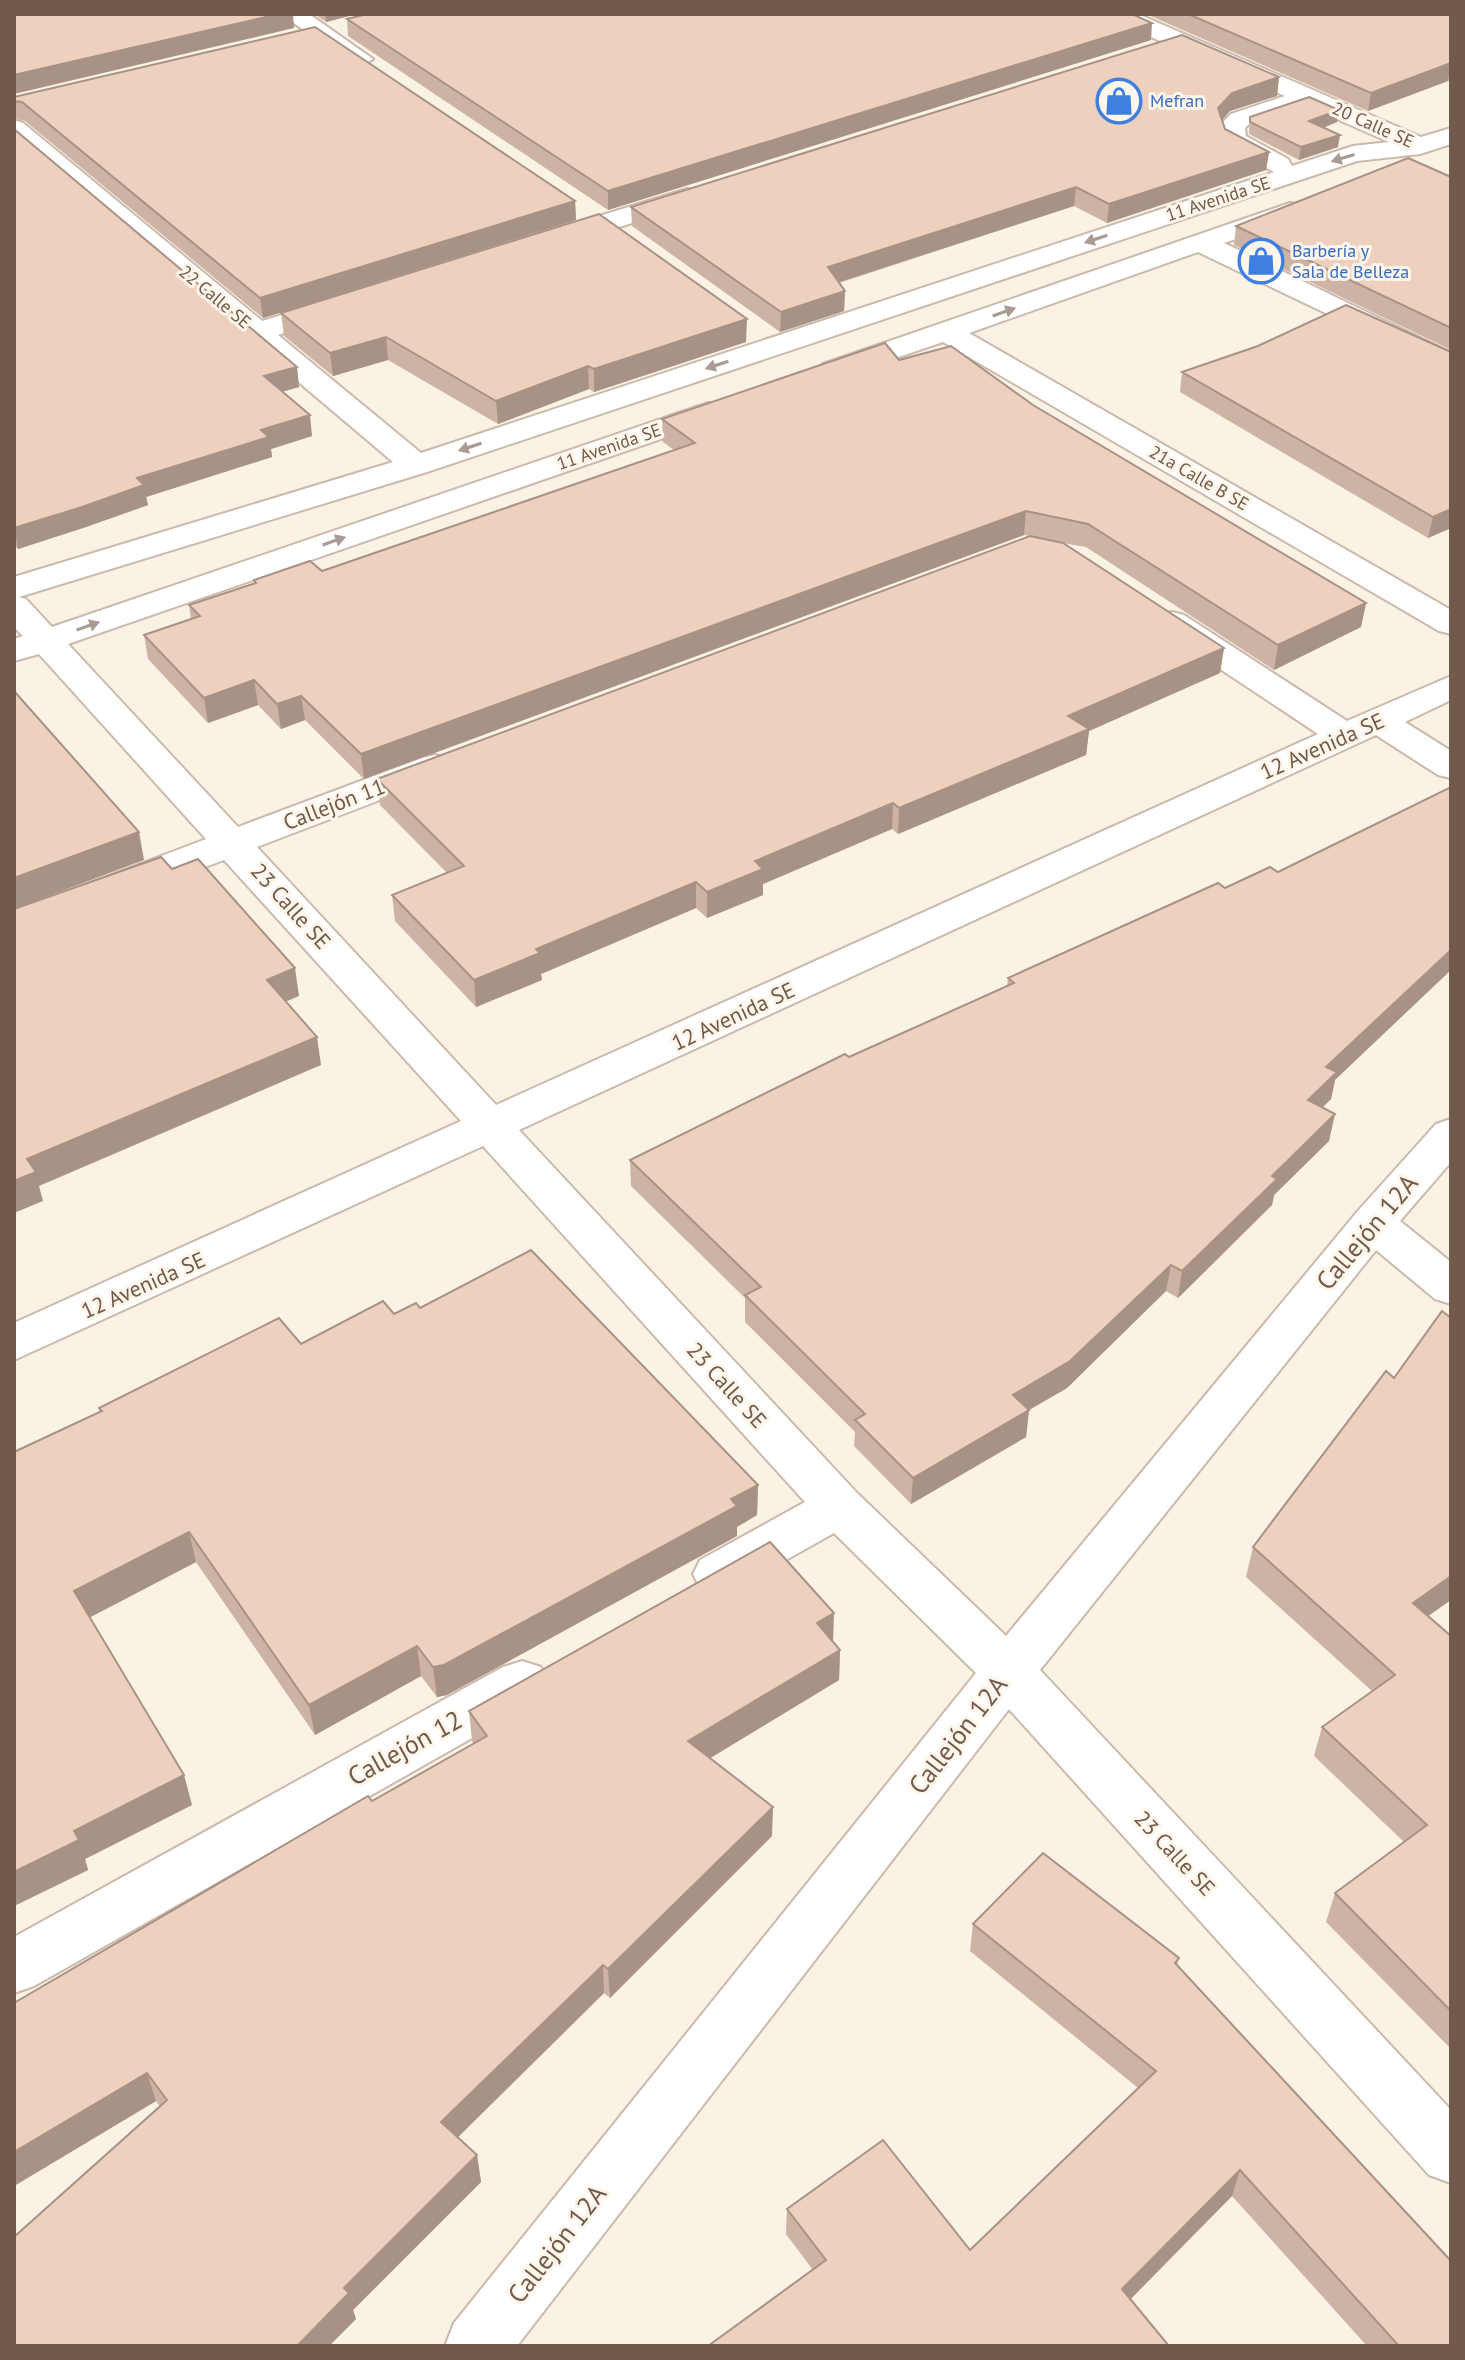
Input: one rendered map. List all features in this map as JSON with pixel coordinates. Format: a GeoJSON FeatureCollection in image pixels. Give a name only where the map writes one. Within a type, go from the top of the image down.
{"type":"FeatureCollection","features":[{"type":"Feature","properties":{"kind":"street","name":"20 Calle SE"},"geometry":{"type":"LineString","coordinates":[[1118,14],[1451,159]]}},
{"type":"Feature","properties":{"kind":"street"},"geometry":{"type":"LineString","coordinates":[[292,27],[334,29],[386,76]]}},
{"type":"Feature","properties":{"kind":"street"},"geometry":{"type":"LineString","coordinates":[[1151,51],[1181,42]]}},
{"type":"Feature","properties":{"kind":"street"},"geometry":{"type":"LineString","coordinates":[[1297,173],[1233,140],[1232,126],[1240,119],[1308,97]]}},
{"type":"Feature","properties":{"kind":"street","name":"22 Calle SE"},"geometry":{"type":"LineString","coordinates":[[14,128],[416,465]]}},
{"type":"Feature","properties":{"kind":"street","name":"11 Avenida SE"},"geometry":{"type":"LineString","coordinates":[[14,588],[416,465],[1353,154],[1420,146],[1451,136]]}},
{"type":"Feature","properties":{"kind":"street","name":"11 Avenida SE"},"geometry":{"type":"LineString","coordinates":[[1361,183],[1390,172],[1420,146]]}},
{"type":"Feature","properties":{"kind":"street"},"geometry":{"type":"LineString","coordinates":[[529,247],[711,190]]}},
{"type":"Feature","properties":{"kind":"street","name":"11 Avenida SE"},"geometry":{"type":"LineString","coordinates":[[800,382],[1203,244],[1318,200]]}},
{"type":"Feature","properties":{"kind":"street"},"geometry":{"type":"LineString","coordinates":[[579,206],[629,240]]}},
{"type":"Feature","properties":{"kind":"street"},"geometry":{"type":"LineString","coordinates":[[1203,244],[1451,364]]}},
{"type":"Feature","properties":{"kind":"street"},"geometry":{"type":"LineString","coordinates":[[257,332],[363,299]]}},
{"type":"Feature","properties":{"kind":"street"},"geometry":{"type":"LineString","coordinates":[[833,326],[875,356]]}},
{"type":"Feature","properties":{"kind":"street"},"geometry":{"type":"LineString","coordinates":[[750,328],[775,345]]}},
{"type":"Feature","properties":{"kind":"street","name":"21a Calle B SE"},"geometry":{"type":"LineString","coordinates":[[947,332],[1451,624]]}},
{"type":"Feature","properties":{"kind":"street","name":"11 Avenida SE"},"geometry":{"type":"LineString","coordinates":[[30,645],[739,403]]}},
{"type":"Feature","properties":{"kind":"street","name":"23 Calle SE"},"geometry":{"type":"LineString","coordinates":[[14,606],[30,645],[233,842],[839,1507],[1008,1671],[1451,2154]]}},
{"type":"Feature","properties":{"kind":"street"},"geometry":{"type":"LineString","coordinates":[[1150,608],[1361,728],[1451,767]]}},
{"type":"Feature","properties":{"kind":"street","name":"12 Avenida SE"},"geometry":{"type":"LineString","coordinates":[[14,1343],[1451,687]]}},
{"type":"Feature","properties":{"kind":"street","name":"Callejón 11"},"geometry":{"type":"LineString","coordinates":[[14,926],[473,752]]}},
{"type":"Feature","properties":{"kind":"street","name":"Callejón 12A"},"geometry":{"type":"LineString","coordinates":[[477,2346],[1008,1671],[1373,1223],[1451,1134]]}},
{"type":"Feature","properties":{"kind":"street"},"geometry":{"type":"LineString","coordinates":[[1373,1223],[1451,1287]]}},
{"type":"Feature","properties":{"kind":"street"},"geometry":{"type":"LineString","coordinates":[[674,1599],[839,1507]]}},
{"type":"Feature","properties":{"kind":"street","name":"Callejón 12"},"geometry":{"type":"LineString","coordinates":[[14,1967],[564,1660]]}},
{"type":"Feature","properties":{"kind":"building"},"geometry":{"type":"Polygon","coordinates":[[[14,14],[279,14],[14,75],[14,14]]]}},
{"type":"Feature","properties":{"kind":"building"},"geometry":{"type":"Polygon","coordinates":[[[367,14],[1132,14],[1152,23],[608,191],[347,19],[367,14]]]}},
{"type":"Feature","properties":{"kind":"building"},"geometry":{"type":"Polygon","coordinates":[[[1188,14],[1451,14],[1451,63],[1371,93],[1188,14]]]}},
{"type":"Feature","properties":{"kind":"building"},"geometry":{"type":"Polygon","coordinates":[[[315,27],[575,201],[260,298],[22,102],[14,101],[14,97],[315,27]]]}},
{"type":"Feature","properties":{"kind":"building"},"geometry":{"type":"Polygon","coordinates":[[[1182,35],[1279,77],[1232,93],[1218,108],[1225,129],[1269,152],[1109,204],[1076,187],[828,267],[845,291],[781,312],[631,207],[1182,35]]]}},
{"type":"Feature","properties":{"kind":"building"},"geometry":{"type":"Polygon","coordinates":[[[1309,97],[1339,110],[1309,121],[1340,135],[1301,147],[1250,122],[1250,117],[1309,97]]]}},
{"type":"Feature","properties":{"kind":"building"},"geometry":{"type":"Polygon","coordinates":[[[14,129],[297,367],[264,376],[310,415],[261,430],[269,437],[137,478],[144,485],[14,528],[14,129]]]}},
{"type":"Feature","properties":{"kind":"building"},"geometry":{"type":"Polygon","coordinates":[[[1408,158],[1451,177],[1451,328],[1236,226],[1408,158]]]}},
{"type":"Feature","properties":{"kind":"building"},"geometry":{"type":"Polygon","coordinates":[[[599,214],[747,319],[594,369],[588,366],[496,401],[386,337],[330,353],[281,313],[599,214]]]}},
{"type":"Feature","properties":{"kind":"building"},"geometry":{"type":"Polygon","coordinates":[[[1346,305],[1451,352],[1451,509],[1433,517],[1182,372],[1258,346],[1346,305]]]}},
{"type":"Feature","properties":{"kind":"building"},"geometry":{"type":"Polygon","coordinates":[[[885,343],[899,360],[951,346],[1033,405],[1366,603],[1278,645],[1088,524],[1026,511],[361,754],[301,696],[277,704],[254,680],[204,698],[144,635],[200,616],[189,605],[256,583],[254,580],[310,561],[322,571],[695,443],[662,419],[885,343]]]}},
{"type":"Feature","properties":{"kind":"building"},"geometry":{"type":"Polygon","coordinates":[[[1030,536],[1063,543],[1224,648],[1068,716],[1089,729],[899,808],[893,803],[755,861],[763,869],[707,892],[696,882],[536,949],[540,953],[474,980],[392,895],[464,866],[377,779],[1030,536]]]}},
{"type":"Feature","properties":{"kind":"building"},"geometry":{"type":"Polygon","coordinates":[[[14,691],[139,832],[14,878],[14,691]]]}},
{"type":"Feature","properties":{"kind":"building"},"geometry":{"type":"Polygon","coordinates":[[[1451,787],[1451,950],[1326,1067],[1337,1072],[1308,1100],[1335,1114],[1272,1176],[1277,1179],[1182,1271],[1171,1265],[1070,1361],[1013,1395],[1029,1410],[913,1478],[855,1420],[865,1414],[745,1295],[761,1287],[630,1160],[845,1054],[849,1057],[1014,983],[1008,978],[1218,883],[1225,888],[1270,867],[1278,872],[1451,787]]]}},
{"type":"Feature","properties":{"kind":"building"},"geometry":{"type":"Polygon","coordinates":[[[161,857],[172,869],[198,859],[295,968],[267,980],[317,1037],[27,1159],[36,1172],[14,1181],[14,909],[161,857]]]}},
{"type":"Feature","properties":{"kind":"building"},"geometry":{"type":"Polygon","coordinates":[[[531,1250],[758,1485],[731,1499],[737,1506],[444,1665],[433,1667],[417,1646],[309,1705],[189,1532],[74,1591],[184,1775],[74,1831],[79,1840],[14,1872],[14,1452],[102,1411],[99,1408],[279,1318],[301,1344],[383,1301],[394,1314],[416,1303],[420,1308],[531,1250]]]}},
{"type":"Feature","properties":{"kind":"building"},"geometry":{"type":"Polygon","coordinates":[[[1442,1311],[1451,1318],[1451,1576],[1413,1603],[1451,1636],[1451,2011],[1335,1893],[1427,1825],[1322,1727],[1395,1675],[1253,1547],[1386,1371],[1394,1378],[1442,1311]]]}},
{"type":"Feature","properties":{"kind":"building"},"geometry":{"type":"Polygon","coordinates":[[[770,1542],[834,1613],[817,1623],[840,1650],[688,1741],[773,1807],[608,1969],[603,1965],[441,2122],[477,2155],[344,2288],[349,2293],[297,2346],[14,2346],[14,2237],[167,2100],[147,2073],[14,2152],[14,2003],[368,1796],[372,1801],[487,1736],[469,1711],[770,1542]]]}},
{"type":"Feature","properties":{"kind":"building"},"geometry":{"type":"Polygon","coordinates":[[[1043,1853],[1179,1958],[1175,1963],[1451,2261],[1451,2346],[1399,2346],[1240,2170],[1122,2289],[1169,2346],[708,2346],[826,2260],[787,2209],[883,2140],[970,2250],[1156,2071],[973,1924],[1043,1853]]]}},
{"type":"Feature","properties":{"kind":"place","name":"Mefran"},"geometry":{"type":"Point","coordinates":[1119,101]}},
{"type":"Feature","properties":{"kind":"place","name":"Barbería y Sala de Belleza"},"geometry":{"type":"Point","coordinates":[1261,261]}}]}
